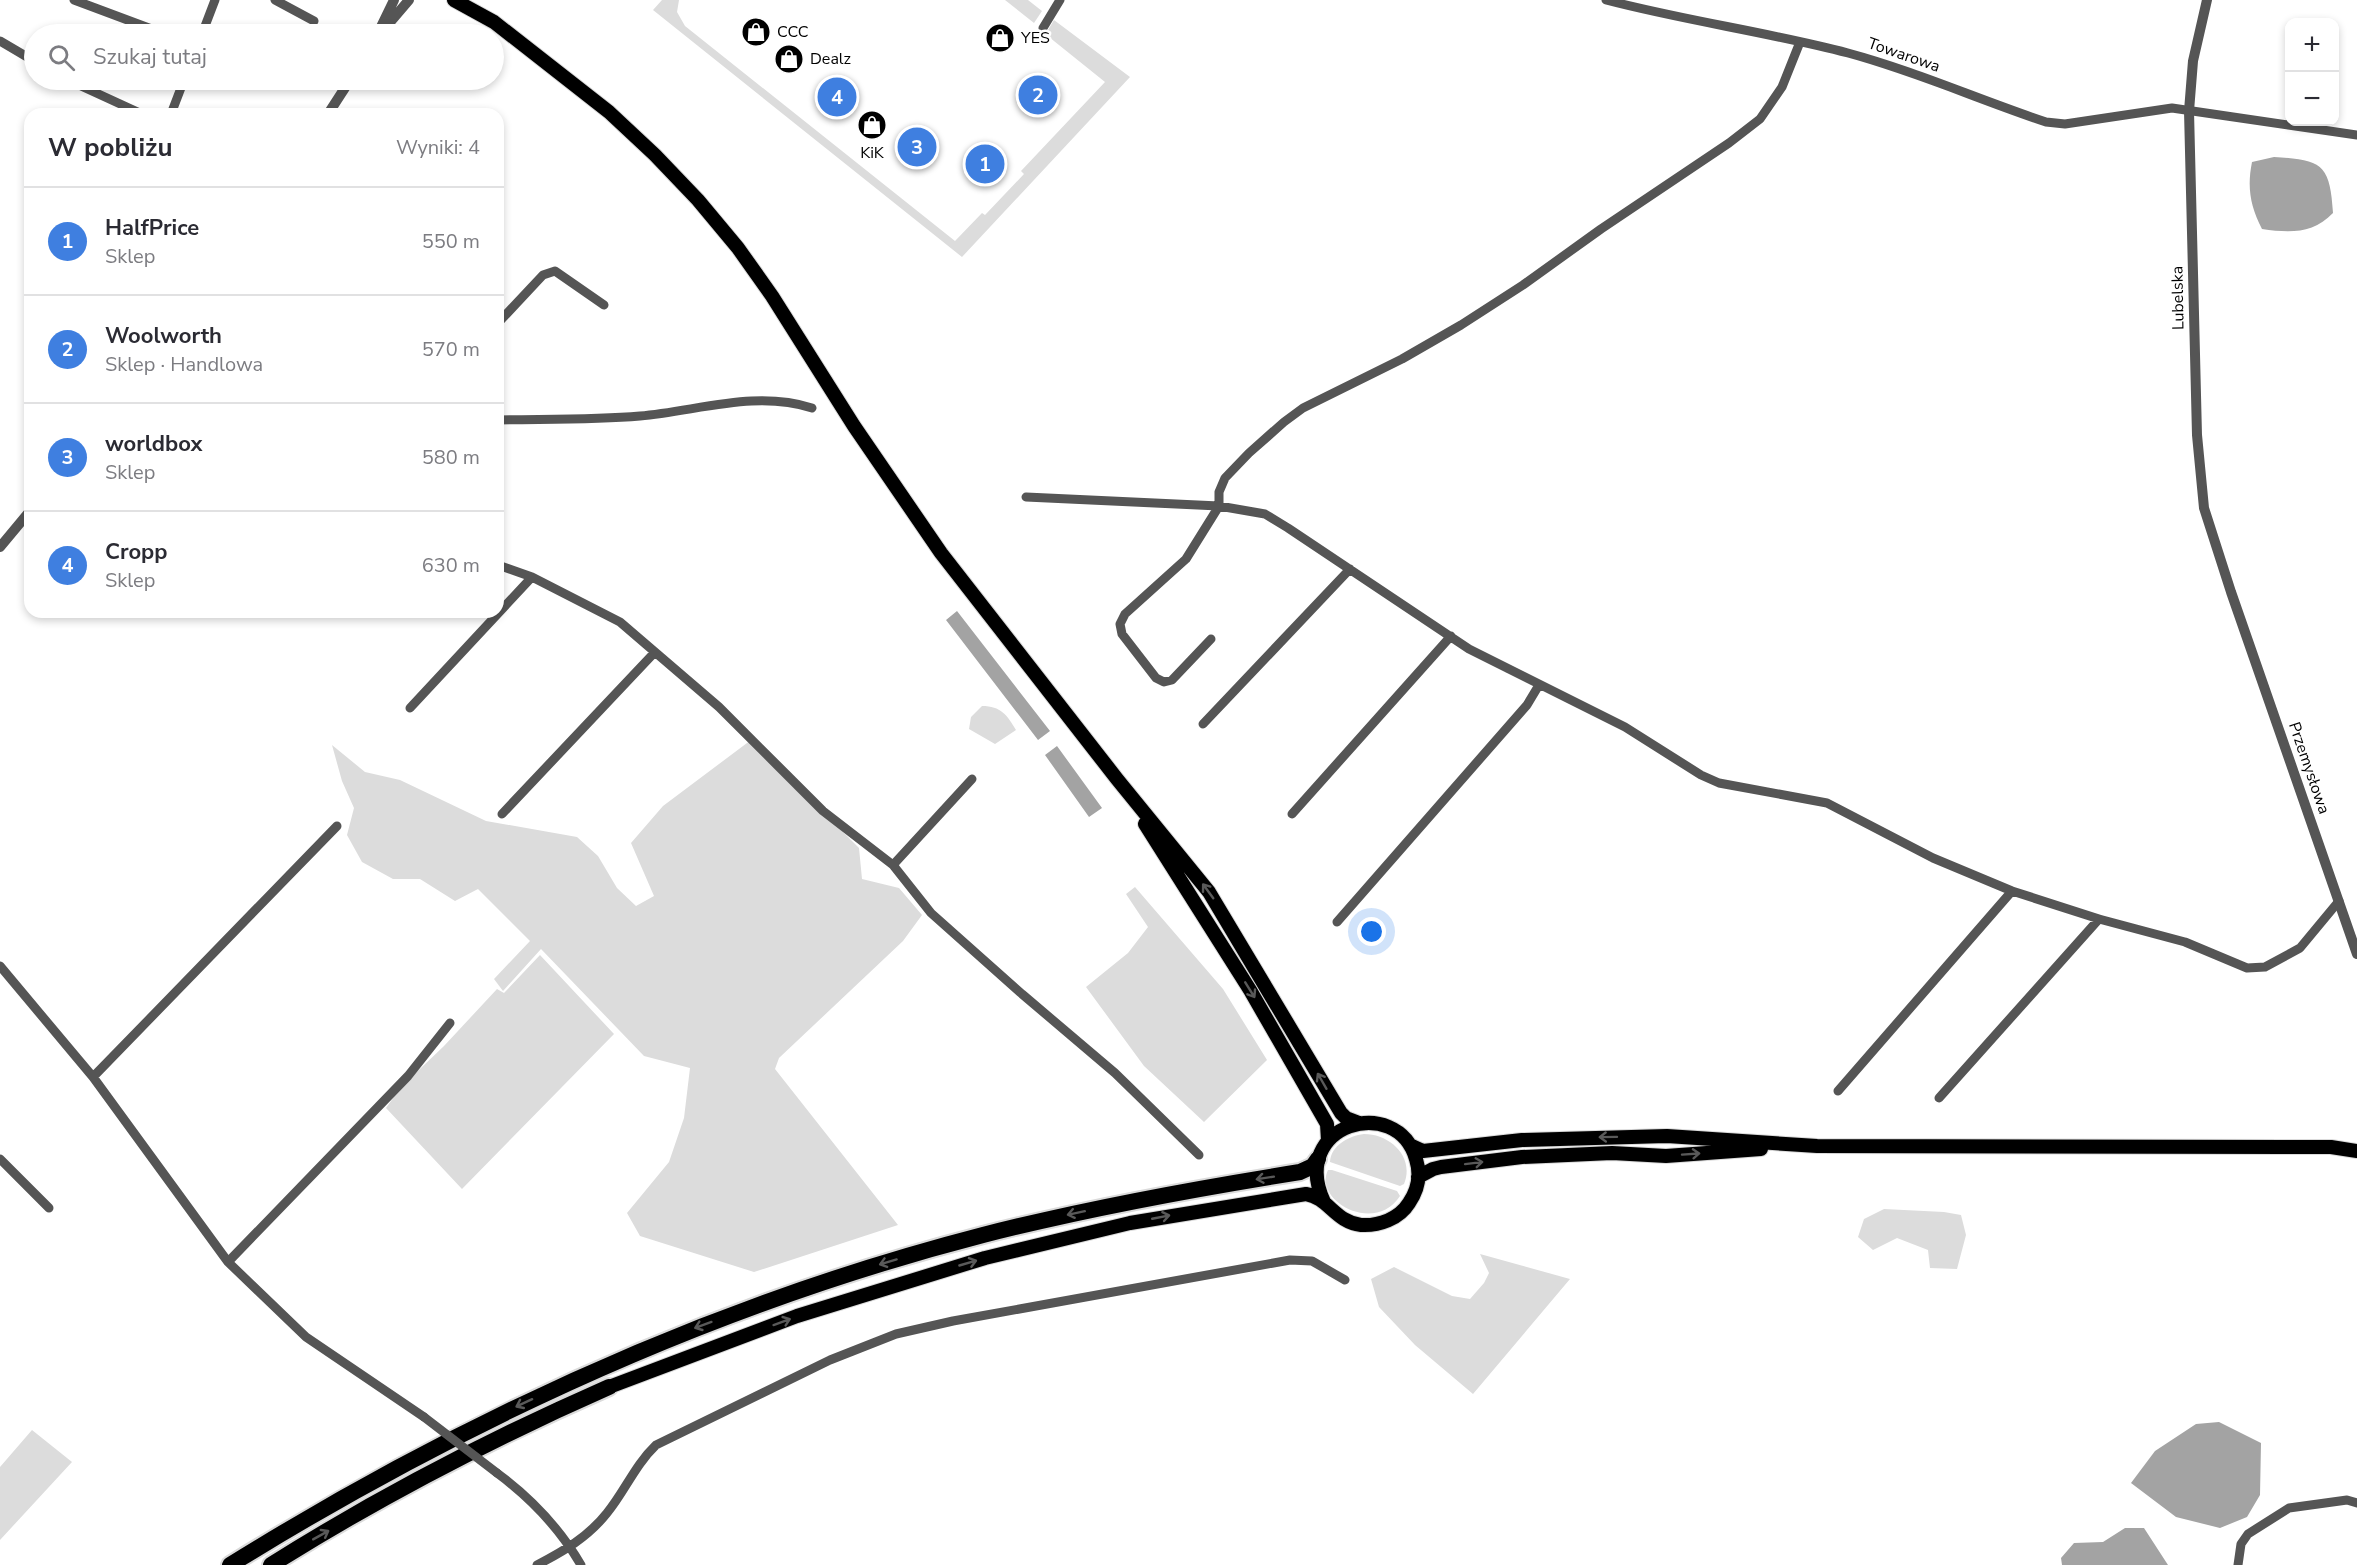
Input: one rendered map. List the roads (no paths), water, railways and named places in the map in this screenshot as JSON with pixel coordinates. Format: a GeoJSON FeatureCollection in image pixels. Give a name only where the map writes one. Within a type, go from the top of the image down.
{"type":"FeatureCollection","features":[{"type":"Feature","properties":{"kind":"highway"},"geometry":{"type":"LineString","coordinates":[[230,1565],[345,1497],[496,1416],[604,1366],[694,1329],[855,1273],[982,1235],[1143,1199],[1300,1172],[1313,1166],[1318,1159]]}},
{"type":"Feature","properties":{"kind":"highway"},"geometry":{"type":"LineString","coordinates":[[271,1565],[485,1445],[609,1387]]}},
{"type":"Feature","properties":{"kind":"main road"},"geometry":{"type":"LineString","coordinates":[[454,0],[494,22]]}},
{"type":"Feature","properties":{"kind":"main road"},"geometry":{"type":"LineString","coordinates":[[472,0],[497,24]]}},
{"type":"Feature","properties":{"kind":"main road"},"geometry":{"type":"LineString","coordinates":[[504,30],[617,119],[655,155],[711,216],[772,296],[861,436],[941,553],[1117,779],[1209,892],[1341,1113],[1346,1118],[1359,1123]]}},
{"type":"Feature","properties":{"kind":"main road"},"geometry":{"type":"LineString","coordinates":[[1117,779],[1272,1027],[1327,1124],[1328,1140]]}},
{"type":"Feature","properties":{"kind":"main road"},"geometry":{"type":"LineString","coordinates":[[1324,1202],[1316,1176],[1318,1159],[1328,1140],[1348,1126],[1359,1123],[1374,1123],[1388,1127],[1410,1145],[1423,1151],[1522,1140],[1667,1136],[1817,1146],[2331,1147],[2357,1144]]}},
{"type":"Feature","properties":{"kind":"main road"},"geometry":{"type":"LineString","coordinates":[[609,1387],[797,1316],[934,1273],[1052,1240],[1187,1212],[1299,1194],[1312,1195],[1324,1202],[1333,1213],[1351,1222],[1372,1225],[1385,1222],[1397,1216],[1408,1206],[1414,1194],[1418,1166],[1410,1145]]}},
{"type":"Feature","properties":{"kind":"main road"},"geometry":{"type":"LineString","coordinates":[[1418,1177],[1441,1167],[1522,1157],[1612,1153],[1666,1156],[1817,1146]]}},
{"type":"Feature","properties":{"kind":"main road"},"geometry":{"type":"LineString","coordinates":[[2331,1147],[2357,1151]]}},
{"type":"Feature","properties":{"kind":"street"},"geometry":{"type":"LineString","coordinates":[[74,0],[138,24]]}},
{"type":"Feature","properties":{"kind":"street"},"geometry":{"type":"LineString","coordinates":[[206,24],[215,0]]}},
{"type":"Feature","properties":{"kind":"street"},"geometry":{"type":"LineString","coordinates":[[274,0],[314,21]]}},
{"type":"Feature","properties":{"kind":"street"},"geometry":{"type":"LineString","coordinates":[[383,24],[394,0]]}},
{"type":"Feature","properties":{"kind":"street"},"geometry":{"type":"LineString","coordinates":[[388,24],[409,0]]}},
{"type":"Feature","properties":{"kind":"street"},"geometry":{"type":"LineString","coordinates":[[1043,28],[1060,0]]}},
{"type":"Feature","properties":{"kind":"street","name":"Towarowa"},"geometry":{"type":"LineString","coordinates":[[1606,0],[1657,13],[1800,42],[1901,69],[2046,122],[2065,124],[2172,108],[2189,111]]}},
{"type":"Feature","properties":{"kind":"street","name":"Lubelska"},"geometry":{"type":"LineString","coordinates":[[2207,0],[2193,61],[2189,111],[2197,435],[2204,508],[2231,592]]}},
{"type":"Feature","properties":{"kind":"street"},"geometry":{"type":"LineString","coordinates":[[0,41],[24,55]]}},
{"type":"Feature","properties":{"kind":"street"},"geometry":{"type":"LineString","coordinates":[[1211,639],[1172,680],[1164,682],[1156,678],[1122,634],[1120,624],[1125,614],[1186,559],[1219,506],[1219,492],[1225,478],[1249,453],[1303,408],[1402,358],[1461,325],[1523,285],[1760,120],[1782,87],[1800,42]]}},
{"type":"Feature","properties":{"kind":"street"},"geometry":{"type":"LineString","coordinates":[[89,90],[128,108]]}},
{"type":"Feature","properties":{"kind":"street"},"geometry":{"type":"LineString","coordinates":[[173,108],[180,90]]}},
{"type":"Feature","properties":{"kind":"street"},"geometry":{"type":"LineString","coordinates":[[332,108],[344,90]]}},
{"type":"Feature","properties":{"kind":"street"},"geometry":{"type":"LineString","coordinates":[[2189,111],[2357,135]]}},
{"type":"Feature","properties":{"kind":"street"},"geometry":{"type":"LineString","coordinates":[[504,317],[543,275],[555,271],[604,305]]}},
{"type":"Feature","properties":{"kind":"street"},"geometry":{"type":"LineString","coordinates":[[504,420],[640,416],[753,399],[783,400],[812,408]]}},
{"type":"Feature","properties":{"kind":"street"},"geometry":{"type":"LineString","coordinates":[[1026,497],[1219,506],[1264,514],[1469,649],[1625,727],[1701,775],[1719,783],[1827,803],[1933,858],[2012,891],[2099,919],[2185,942],[2247,968],[2265,967],[2300,948],[2339,901]]}},
{"type":"Feature","properties":{"kind":"street"},"geometry":{"type":"LineString","coordinates":[[0,547],[24,518]]}},
{"type":"Feature","properties":{"kind":"street"},"geometry":{"type":"LineString","coordinates":[[504,567],[532,577],[620,622],[719,707],[823,811],[893,866],[931,913],[1115,1073],[1199,1155]]}},
{"type":"Feature","properties":{"kind":"street"},"geometry":{"type":"LineString","coordinates":[[1203,724],[1350,569]]}},
{"type":"Feature","properties":{"kind":"street"},"geometry":{"type":"LineString","coordinates":[[504,607],[532,577]]}},
{"type":"Feature","properties":{"kind":"street","name":"Przemysłowa"},"geometry":{"type":"LineString","coordinates":[[2231,592],[2357,954]]}},
{"type":"Feature","properties":{"kind":"street"},"geometry":{"type":"LineString","coordinates":[[410,708],[494,618]]}},
{"type":"Feature","properties":{"kind":"street"},"geometry":{"type":"LineString","coordinates":[[1292,814],[1451,636]]}},
{"type":"Feature","properties":{"kind":"street"},"geometry":{"type":"LineString","coordinates":[[502,814],[655,652]]}},
{"type":"Feature","properties":{"kind":"street"},"geometry":{"type":"LineString","coordinates":[[1337,922],[1527,705],[1539,685]]}},
{"type":"Feature","properties":{"kind":"street"},"geometry":{"type":"LineString","coordinates":[[893,866],[972,779]]}},
{"type":"Feature","properties":{"kind":"street"},"geometry":{"type":"LineString","coordinates":[[93,1077],[337,826]]}},
{"type":"Feature","properties":{"kind":"street"},"geometry":{"type":"LineString","coordinates":[[1838,1091],[2012,891]]}},
{"type":"Feature","properties":{"kind":"street"},"geometry":{"type":"LineString","coordinates":[[1939,1098],[2099,919]]}},
{"type":"Feature","properties":{"kind":"street"},"geometry":{"type":"LineString","coordinates":[[0,966],[93,1077],[228,1262],[306,1337],[424,1417],[534,1503],[550,1519],[581,1565]]}},
{"type":"Feature","properties":{"kind":"street"},"geometry":{"type":"LineString","coordinates":[[228,1262],[408,1076],[450,1023]]}},
{"type":"Feature","properties":{"kind":"street"},"geometry":{"type":"LineString","coordinates":[[0,1159],[49,1208]]}},
{"type":"Feature","properties":{"kind":"street"},"geometry":{"type":"LineString","coordinates":[[537,1565],[584,1538],[609,1512],[636,1468],[656,1445],[830,1360],[896,1334],[953,1321],[1290,1260],[1312,1261],[1345,1280]]}},
{"type":"Feature","properties":{"kind":"street"},"geometry":{"type":"LineString","coordinates":[[2238,1565],[2241,1544],[2248,1534],[2289,1508],[2347,1500],[2357,1503]]}},
{"type":"Feature","properties":{"kind":"place","name":"CCC"},"geometry":{"type":"Point","coordinates":[756,32]}},
{"type":"Feature","properties":{"kind":"place","name":"YES"},"geometry":{"type":"Point","coordinates":[1000,38]}},
{"type":"Feature","properties":{"kind":"place","name":"Dealz"},"geometry":{"type":"Point","coordinates":[789,59]}},
{"type":"Feature","properties":{"kind":"place","name":"Woolworth"},"geometry":{"type":"Point","coordinates":[1038,95]}},
{"type":"Feature","properties":{"kind":"place","name":"Cropp"},"geometry":{"type":"Point","coordinates":[837,97]}},
{"type":"Feature","properties":{"kind":"place","name":"KiK"},"geometry":{"type":"Point","coordinates":[872,125]}},
{"type":"Feature","properties":{"kind":"place","name":"worldbox"},"geometry":{"type":"Point","coordinates":[917,147]}},
{"type":"Feature","properties":{"kind":"place","name":"HalfPrice"},"geometry":{"type":"Point","coordinates":[985,164]}}]}
